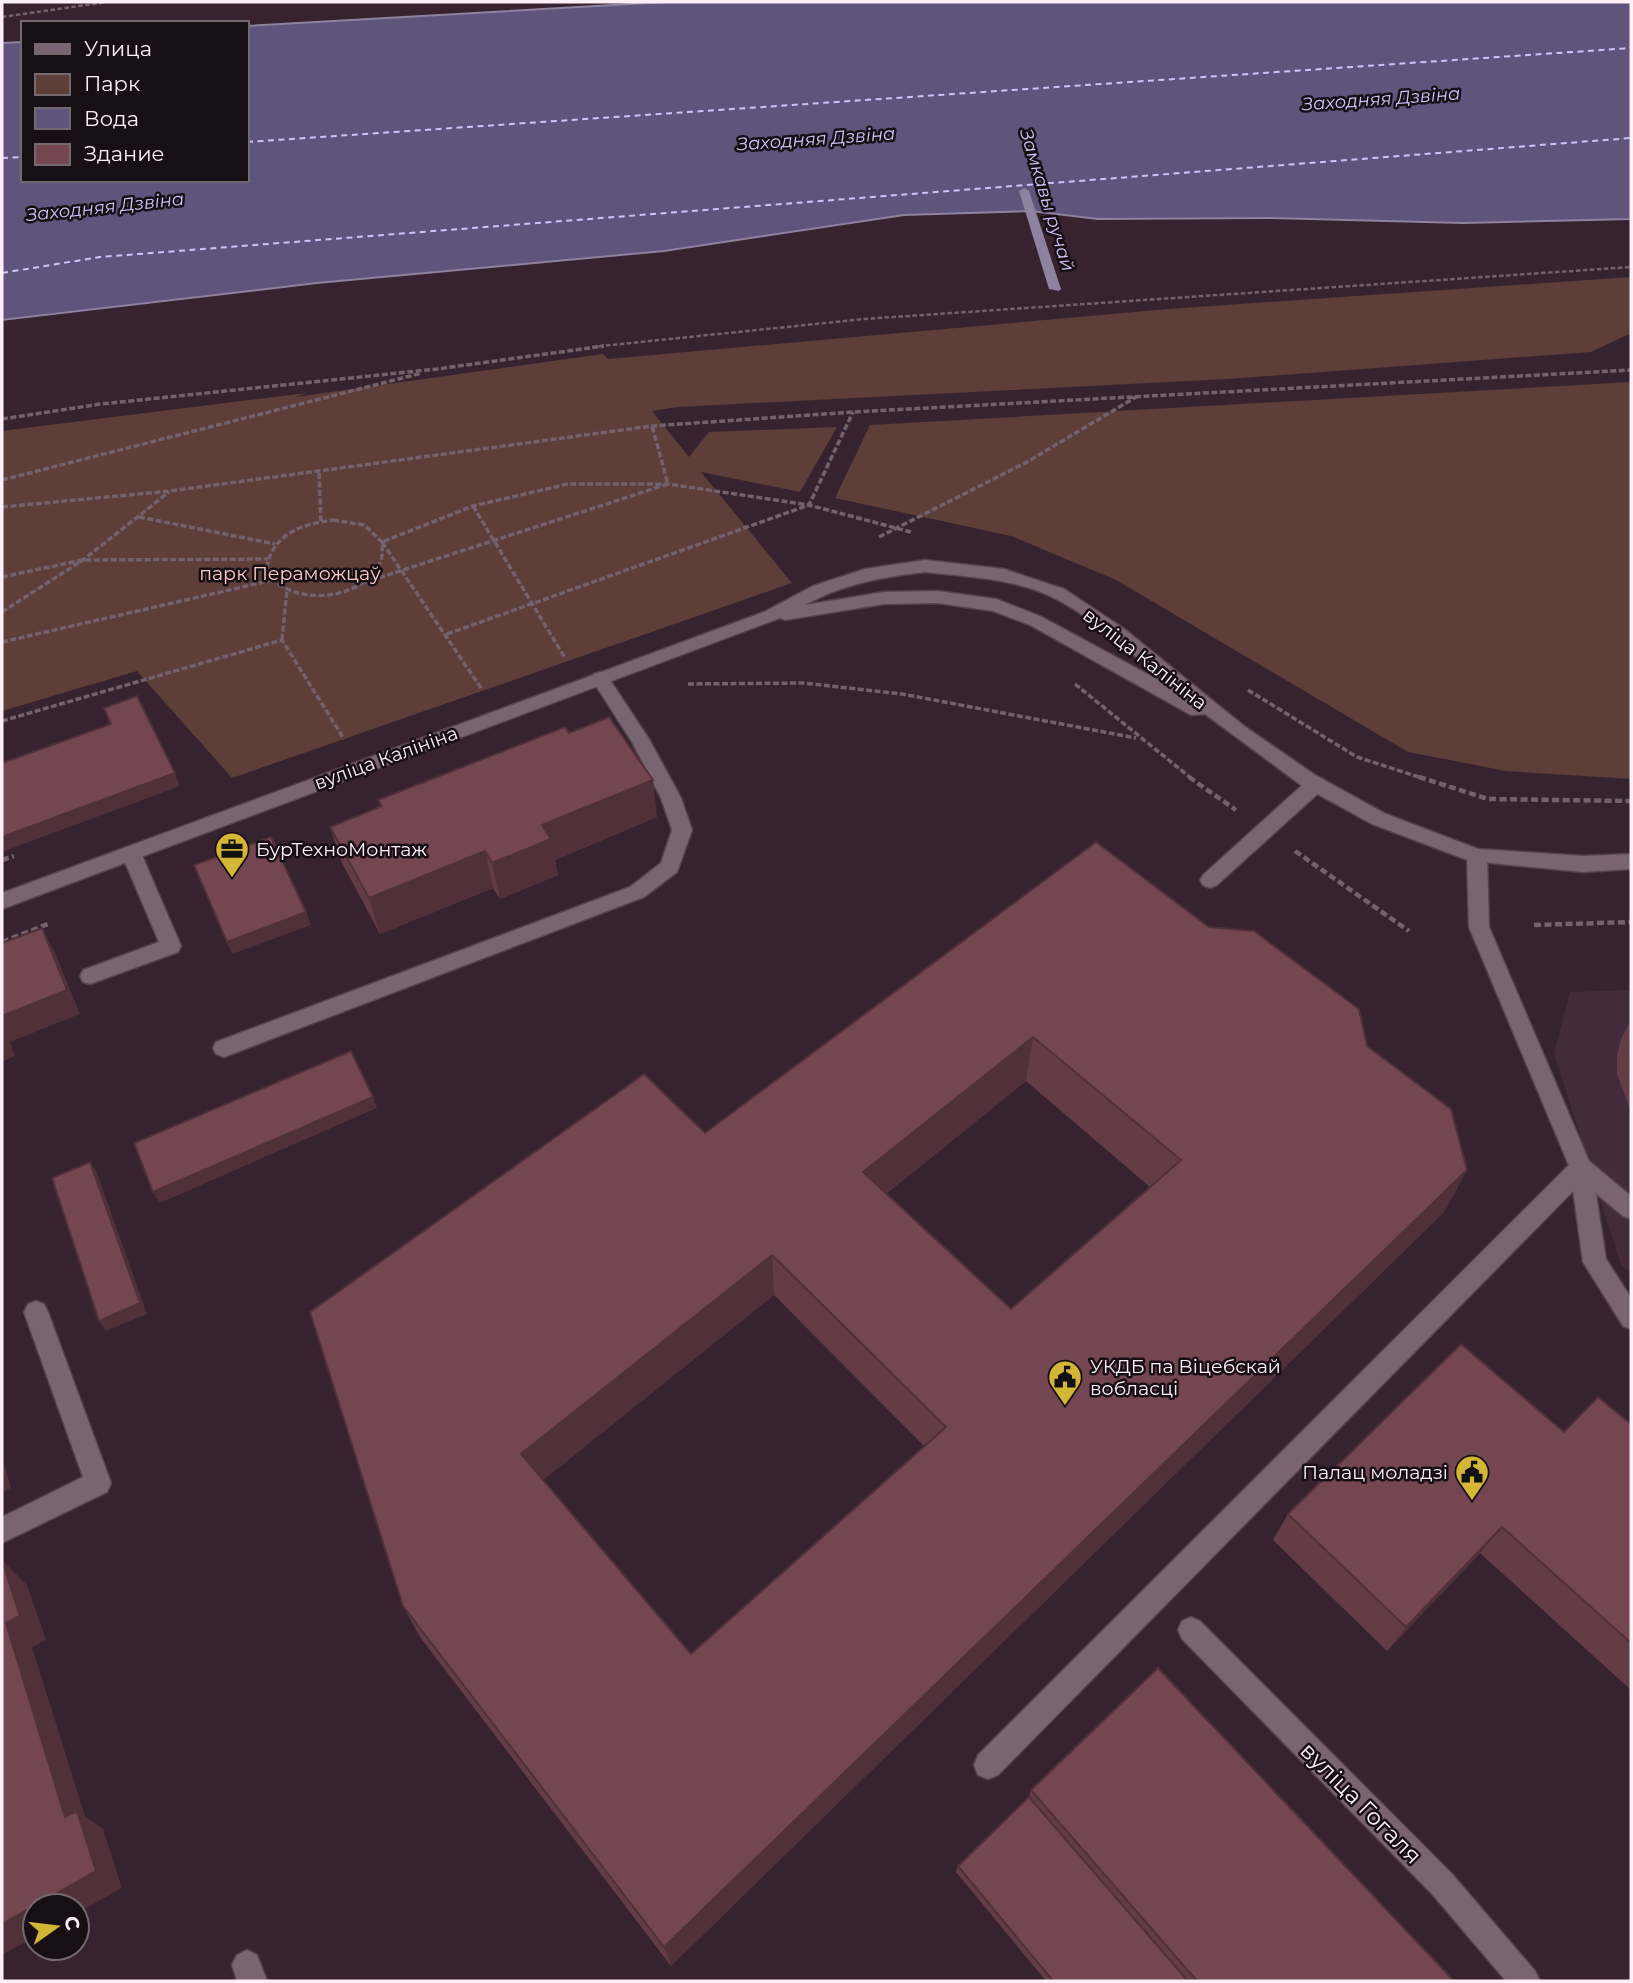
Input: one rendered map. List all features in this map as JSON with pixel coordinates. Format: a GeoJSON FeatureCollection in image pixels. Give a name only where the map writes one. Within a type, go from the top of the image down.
{"type":"FeatureCollection","features":[{"type":"Feature","properties":{"kind":"street","name":"вуліца Калініна"},"geometry":{"type":"LineString","coordinates":[[2,901],[770,616],[819,590],[871,573],[925,566],[1004,575],[1058,593],[1117,632],[1237,731]]}},
{"type":"Feature","properties":{"kind":"street","name":"вуліца Калініна"},"geometry":{"type":"LineString","coordinates":[[770,616],[884,598],[937,597],[996,605],[1036,621],[1237,731],[1316,784],[1379,819],[1477,856],[1583,864],[1631,862]]}},
{"type":"Feature","properties":{"kind":"street"},"geometry":{"type":"LineString","coordinates":[[224,1048],[637,892],[670,867],[682,830],[671,798],[640,739],[600,678]]}},
{"type":"Feature","properties":{"kind":"street"},"geometry":{"type":"LineString","coordinates":[[1210,880],[1316,784]]}},
{"type":"Feature","properties":{"kind":"street"},"geometry":{"type":"LineString","coordinates":[[90,976],[171,947],[131,852]]}},
{"type":"Feature","properties":{"kind":"street"},"geometry":{"type":"LineString","coordinates":[[1477,856],[1479,927],[1581,1168],[1595,1262],[1631,1318]]}},
{"type":"Feature","properties":{"kind":"street"},"geometry":{"type":"LineString","coordinates":[[1581,1168],[1631,1209]]}},
{"type":"Feature","properties":{"kind":"street"},"geometry":{"type":"LineString","coordinates":[[988,1765],[1581,1168]]}},
{"type":"Feature","properties":{"kind":"street"},"geometry":{"type":"LineString","coordinates":[[2,1530],[98,1483],[36,1312]]}},
{"type":"Feature","properties":{"kind":"street","name":"вуліца Гогаля"},"geometry":{"type":"LineString","coordinates":[[1191,1630],[1443,1885],[1525,1981]]}},
{"type":"Feature","properties":{"kind":"path"},"geometry":{"type":"LineString","coordinates":[[2,17],[107,2]]}},
{"type":"Feature","properties":{"kind":"path"},"geometry":{"type":"LineString","coordinates":[[2,419],[102,404],[437,369],[623,343],[864,319],[1631,267]]}},
{"type":"Feature","properties":{"kind":"path"},"geometry":{"type":"LineString","coordinates":[[2,480],[437,369]]}},
{"type":"Feature","properties":{"kind":"path"},"geometry":{"type":"LineString","coordinates":[[2,507],[319,473],[653,426],[853,412],[1631,370]]}},
{"type":"Feature","properties":{"kind":"path"},"geometry":{"type":"LineString","coordinates":[[898,529],[1027,462],[1136,397]]}},
{"type":"Feature","properties":{"kind":"path"},"geometry":{"type":"LineString","coordinates":[[446,634],[532,601],[809,505],[853,412]]}},
{"type":"Feature","properties":{"kind":"path"},"geometry":{"type":"LineString","coordinates":[[653,426],[668,484]]}},
{"type":"Feature","properties":{"kind":"path"},"geometry":{"type":"LineString","coordinates":[[319,473],[321,521]]}},
{"type":"Feature","properties":{"kind":"path"},"geometry":{"type":"LineString","coordinates":[[382,542],[473,506],[568,484],[668,484],[809,505],[924,536]]}},
{"type":"Feature","properties":{"kind":"path"},"geometry":{"type":"LineString","coordinates":[[485,694],[403,571],[382,542],[364,525],[344,520],[321,521],[290,532],[275,544],[268,559],[269,573],[273,580],[287,590],[307,595],[330,595],[362,583],[403,571],[668,484]]}},
{"type":"Feature","properties":{"kind":"path"},"geometry":{"type":"LineString","coordinates":[[2,612],[83,560],[170,491]]}},
{"type":"Feature","properties":{"kind":"path"},"geometry":{"type":"LineString","coordinates":[[473,506],[566,660]]}},
{"type":"Feature","properties":{"kind":"path"},"geometry":{"type":"LineString","coordinates":[[138,517],[275,544]]}},
{"type":"Feature","properties":{"kind":"path"},"geometry":{"type":"LineString","coordinates":[[362,583],[381,563],[384,548],[382,542]]}},
{"type":"Feature","properties":{"kind":"path"},"geometry":{"type":"LineString","coordinates":[[2,577],[83,560],[268,559]]}},
{"type":"Feature","properties":{"kind":"path"},"geometry":{"type":"LineString","coordinates":[[2,642],[273,580]]}},
{"type":"Feature","properties":{"kind":"path"},"geometry":{"type":"LineString","coordinates":[[287,590],[282,640],[345,740]]}},
{"type":"Feature","properties":{"kind":"path"},"geometry":{"type":"LineString","coordinates":[[2,721],[282,640]]}},
{"type":"Feature","properties":{"kind":"path"},"geometry":{"type":"LineString","coordinates":[[701,675],[676,684],[803,684],[902,694],[1140,738]]}},
{"type":"Feature","properties":{"kind":"path"},"geometry":{"type":"LineString","coordinates":[[1070,680],[1174,766],[1241,813]]}},
{"type":"Feature","properties":{"kind":"path"},"geometry":{"type":"LineString","coordinates":[[1238,684],[1357,757],[1488,799],[1631,801]]}},
{"type":"Feature","properties":{"kind":"path"},"geometry":{"type":"LineString","coordinates":[[1286,845],[1409,932]]}},
{"type":"Feature","properties":{"kind":"path"},"geometry":{"type":"LineString","coordinates":[[1534,925],[1631,922]]}},
{"type":"Feature","properties":{"kind":"path"},"geometry":{"type":"LineString","coordinates":[[2,942],[50,924]]}},
{"type":"Feature","properties":{"kind":"shaded area"},"geometry":{"type":"Polygon","coordinates":[[[1631,990],[1631,1274],[1621,1265],[1554,1053],[1570,992],[1631,990]]]}},
{"type":"Feature","properties":{"kind":"green space","name":"парк Пераможцаў"},"geometry":{"type":"Polygon","coordinates":[[[1631,277],[1631,333],[1591,352],[1228,379],[678,407],[652,411],[689,457],[709,432],[837,427],[800,492],[701,472],[792,583],[232,778],[137,671],[2,711],[2,431],[307,393],[295,397],[603,354],[608,359],[1168,309],[1631,277]]]}},
{"type":"Feature","properties":{"kind":"green space"},"geometry":{"type":"Polygon","coordinates":[[[1631,382],[1631,779],[1506,771],[1408,752],[1116,580],[1011,536],[835,498],[870,425],[1631,382]]]}},
{"type":"Feature","properties":{"kind":"water","name":"Заходняя Дзвіна"},"geometry":{"type":"Polygon","coordinates":[[[666,2],[1631,2],[1631,219],[1463,223],[1271,218],[1098,219],[1031,211],[904,215],[664,251],[317,283],[2,320],[2,43],[21,42],[21,182],[248,182],[248,26],[666,2]]]}},
{"type":"Feature","properties":{"kind":"building"},"geometry":{"type":"Polygon","coordinates":[[[137,696],[175,773],[2,837],[2,763],[111,724],[104,708],[137,696]]]}},
{"type":"Feature","properties":{"kind":"building"},"geometry":{"type":"Polygon","coordinates":[[[609,717],[653,780],[542,825],[551,839],[492,863],[485,851],[369,898],[330,827],[382,806],[378,800],[565,727],[569,733],[609,717]]]}},
{"type":"Feature","properties":{"kind":"building"},"geometry":{"type":"Polygon","coordinates":[[[271,837],[306,912],[227,942],[194,865],[271,837]]]}},
{"type":"Feature","properties":{"kind":"building","name":"УКДБ па Віцебскай вобласці"},"geometry":{"type":"Polygon","coordinates":[[[1096,842],[1209,927],[1254,931],[1359,1009],[1367,1046],[1451,1109],[1467,1170],[664,1947],[403,1606],[310,1312],[644,1074],[705,1133],[1096,842]],[[1033,1037],[863,1172],[1011,1309],[1181,1160],[1033,1037]],[[772,1255],[521,1454],[691,1654],[946,1427],[772,1255]]]}},
{"type":"Feature","properties":{"kind":"building"},"geometry":{"type":"Polygon","coordinates":[[[42,928],[67,990],[2,1016],[2,943],[42,928]]]}},
{"type":"Feature","properties":{"kind":"building"},"geometry":{"type":"Polygon","coordinates":[[[351,1051],[373,1097],[153,1192],[134,1143],[351,1051]]]}},
{"type":"Feature","properties":{"kind":"building"},"geometry":{"type":"Polygon","coordinates":[[[90,1162],[140,1303],[99,1321],[52,1178],[90,1162]]]}},
{"type":"Feature","properties":{"kind":"building","name":"Палац моладзі"},"geometry":{"type":"Polygon","coordinates":[[[1461,1344],[1564,1432],[1598,1397],[1631,1424],[1631,1643],[1502,1527],[1406,1627],[1288,1514],[1461,1344]]]}},
{"type":"Feature","properties":{"kind":"building"},"geometry":{"type":"Polygon","coordinates":[[[2,1561],[20,1616],[6,1623],[65,1817],[77,1811],[96,1871],[59,1892],[21,1892],[21,1913],[2,1924],[2,1561]]]}},
{"type":"Feature","properties":{"kind":"building"},"geometry":{"type":"Polygon","coordinates":[[[1158,1668],[1454,1981],[1197,1981],[1031,1790],[1158,1668]]]}},
{"type":"Feature","properties":{"kind":"building"},"geometry":{"type":"Polygon","coordinates":[[[1029,1797],[1188,1981],[1053,1981],[958,1866],[1029,1797]]]}},
{"type":"Feature","properties":{"kind":"waterway","name":"Замкавы ручай"},"geometry":{"type":"LineString","coordinates":[[1024,191],[1055,289]]}},
{"type":"Feature","properties":{"kind":"ferry route"},"geometry":{"type":"LineString","coordinates":[[248,142],[1631,48]]}},
{"type":"Feature","properties":{"kind":"ferry route"},"geometry":{"type":"LineString","coordinates":[[2,273],[100,257],[1631,138]]}},
{"type":"Feature","properties":{"kind":"ferry route"},"geometry":{"type":"LineString","coordinates":[[2,158],[21,157]]}},
{"type":"Feature","properties":{"kind":"place","name":"БурТехноМонтаж"},"geometry":{"type":"Point","coordinates":[232,879]}},
{"type":"Feature","properties":{"kind":"place","name":"УКДБ па Віцебскай вобласці"},"geometry":{"type":"Point","coordinates":[1065,1407]}},
{"type":"Feature","properties":{"kind":"place","name":"Палац моладзі"},"geometry":{"type":"Point","coordinates":[1472,1502]}}]}
